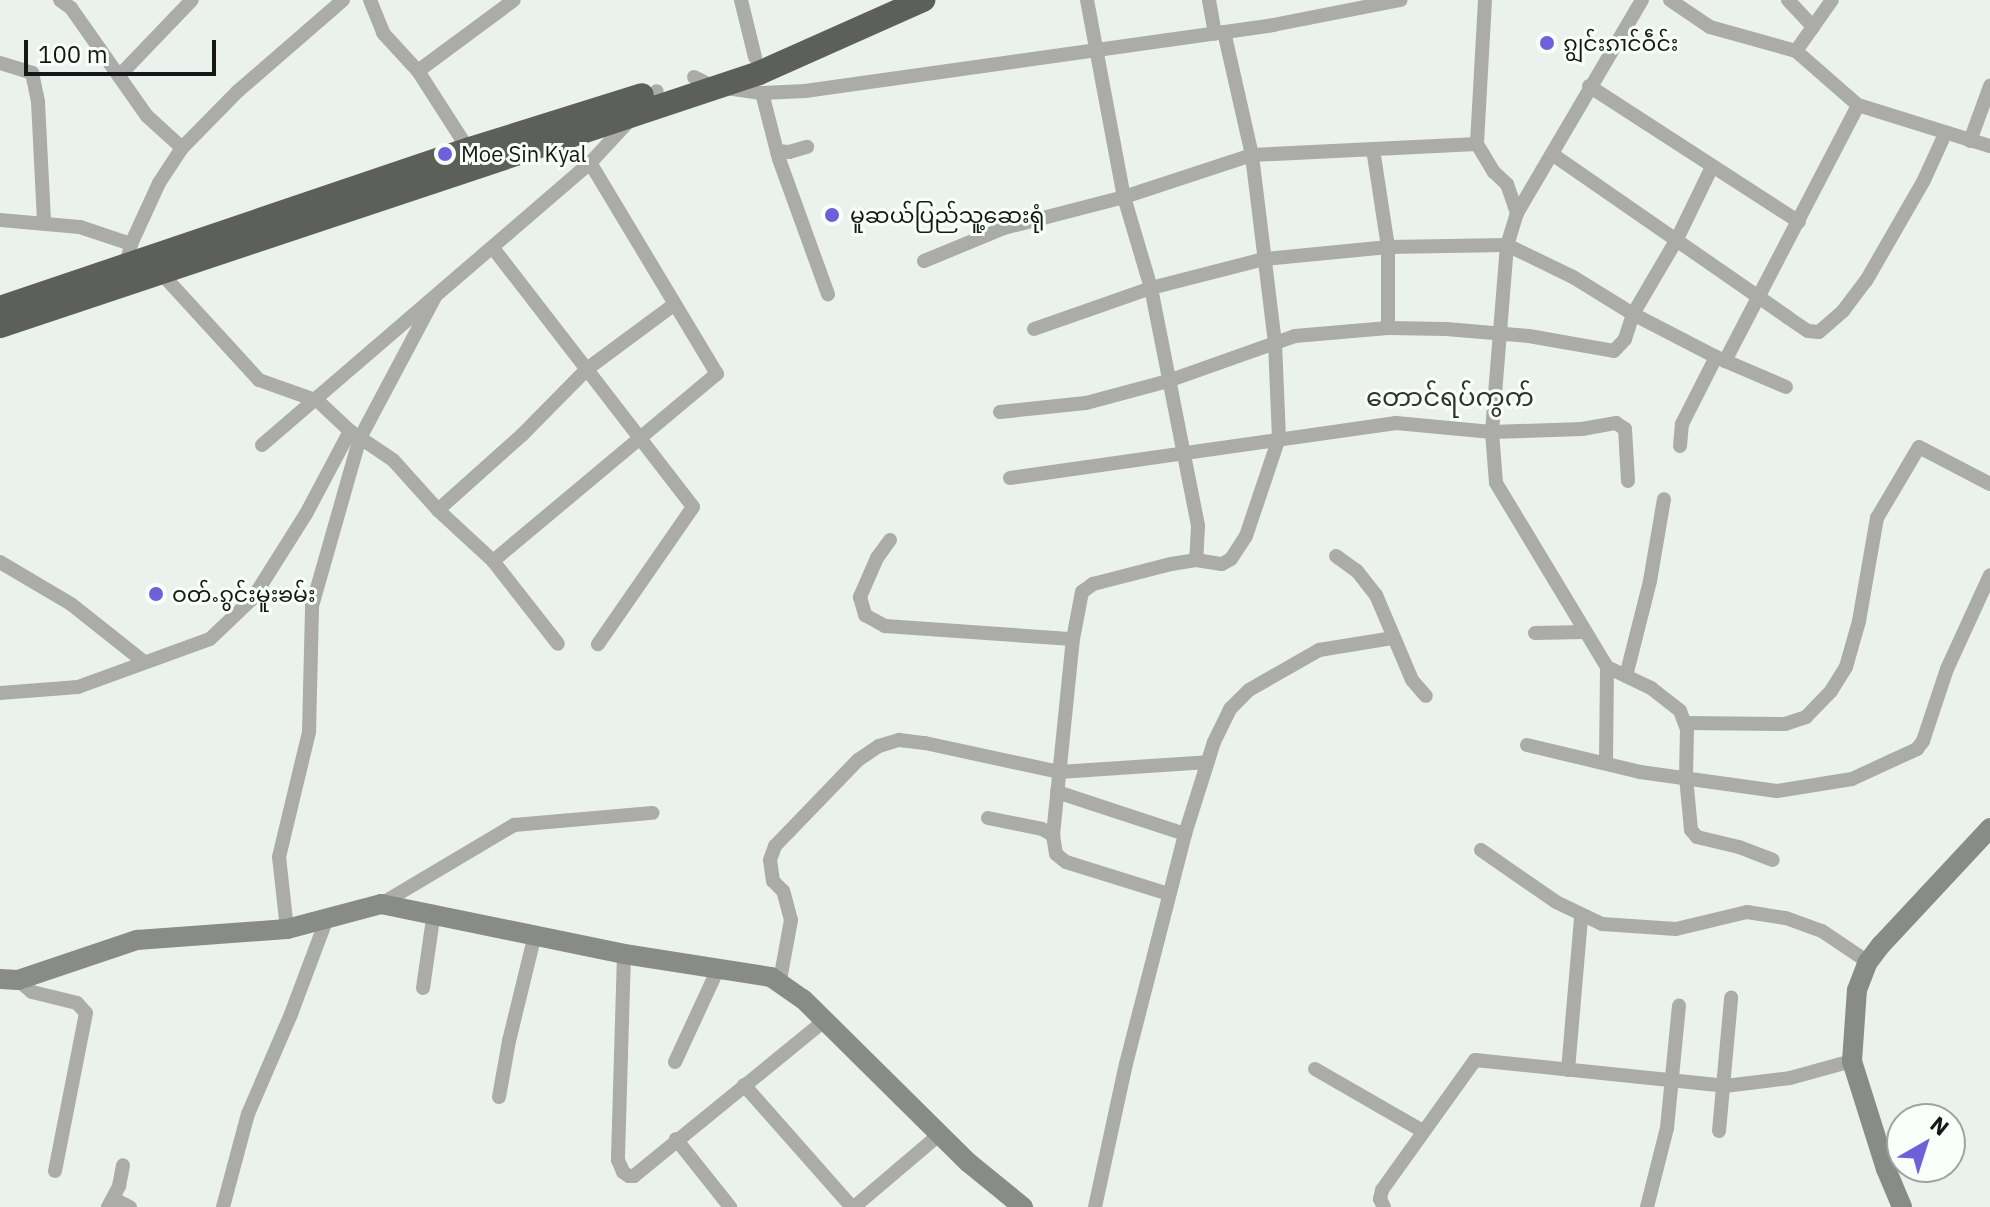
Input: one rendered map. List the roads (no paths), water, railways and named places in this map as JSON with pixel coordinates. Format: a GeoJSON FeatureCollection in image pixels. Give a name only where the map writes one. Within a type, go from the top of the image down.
{"type":"FeatureCollection","features":[{"type":"Feature","properties":{"kind":"highway"},"geometry":{"type":"LineString","coordinates":[[0,308],[128,255],[639,113],[882,0]]}},
{"type":"Feature","properties":{"kind":"highway"},"geometry":{"type":"LineString","coordinates":[[0,326],[161,273],[657,91],[759,73],[923,0]]}},
{"type":"Feature","properties":{"kind":"street"},"geometry":{"type":"LineString","coordinates":[[119,76],[192,0]]}},
{"type":"Feature","properties":{"kind":"street"},"geometry":{"type":"LineString","coordinates":[[0,220],[80,227],[128,255],[159,183],[182,148],[238,91],[343,0]]}},
{"type":"Feature","properties":{"kind":"street"},"geometry":{"type":"LineString","coordinates":[[370,0],[383,33],[418,71],[474,159]]}},
{"type":"Feature","properties":{"kind":"street"},"geometry":{"type":"LineString","coordinates":[[418,71],[514,0]]}},
{"type":"Feature","properties":{"kind":"street"},"geometry":{"type":"LineString","coordinates":[[741,0],[755,57]]}},
{"type":"Feature","properties":{"kind":"street"},"geometry":{"type":"LineString","coordinates":[[1087,0],[1124,197],[1151,288],[1198,526],[1196,560]]}},
{"type":"Feature","properties":{"kind":"street"},"geometry":{"type":"LineString","coordinates":[[1169,894],[1066,862],[1056,854],[1053,835],[1073,639],[1082,592],[1093,584],[1196,560],[1222,564],[1235,554],[1246,536],[1279,438],[1275,343],[1252,155],[1209,0]]}},
{"type":"Feature","properties":{"kind":"street"},"geometry":{"type":"LineString","coordinates":[[703,82],[762,93],[880,81],[1220,32],[1401,0]]}},
{"type":"Feature","properties":{"kind":"street"},"geometry":{"type":"LineString","coordinates":[[1485,0],[1477,144],[1494,172],[1507,184],[1517,213]]}},
{"type":"Feature","properties":{"kind":"street"},"geometry":{"type":"LineString","coordinates":[[1642,0],[1517,213],[1507,245],[1492,432],[1496,483],[1607,667],[1671,702],[1686,723],[1689,826],[1697,837],[1739,847],[1773,860]]}},
{"type":"Feature","properties":{"kind":"street"},"geometry":{"type":"LineString","coordinates":[[1670,0],[1710,27],[1796,51],[1858,105],[1990,146]]}},
{"type":"Feature","properties":{"kind":"street"},"geometry":{"type":"LineString","coordinates":[[1788,0],[1813,27]]}},
{"type":"Feature","properties":{"kind":"street"},"geometry":{"type":"LineString","coordinates":[[1796,51],[1832,0]]}},
{"type":"Feature","properties":{"kind":"street"},"geometry":{"type":"LineString","coordinates":[[69,3],[147,116],[182,148]]}},
{"type":"Feature","properties":{"kind":"street"},"geometry":{"type":"LineString","coordinates":[[0,63],[32,73],[38,102],[44,222]]}},
{"type":"Feature","properties":{"kind":"street"},"geometry":{"type":"LineString","coordinates":[[1589,86],[1799,222]]}},
{"type":"Feature","properties":{"kind":"street"},"geometry":{"type":"LineString","coordinates":[[1970,141],[1990,86]]}},
{"type":"Feature","properties":{"kind":"street"},"geometry":{"type":"LineString","coordinates":[[262,445],[318,401],[590,163],[657,91]]}},
{"type":"Feature","properties":{"kind":"street"},"geometry":{"type":"LineString","coordinates":[[762,93],[777,151],[828,294]]}},
{"type":"Feature","properties":{"kind":"street"},"geometry":{"type":"LineString","coordinates":[[1680,446],[1682,424],[1759,298],[1858,105]]}},
{"type":"Feature","properties":{"kind":"street"},"geometry":{"type":"LineString","coordinates":[[1552,154],[1808,331],[1819,332],[1828,327],[1866,281],[1924,180],[1945,134]]}},
{"type":"Feature","properties":{"kind":"street"},"geometry":{"type":"LineString","coordinates":[[924,261],[1004,228],[1124,197],[1252,155],[1477,144]]}},
{"type":"Feature","properties":{"kind":"street"},"geometry":{"type":"LineString","coordinates":[[777,151],[807,147]]}},
{"type":"Feature","properties":{"kind":"street"},"geometry":{"type":"LineString","coordinates":[[1373,149],[1388,247],[1388,328]]}},
{"type":"Feature","properties":{"kind":"street"},"geometry":{"type":"LineString","coordinates":[[493,561],[717,374],[590,163]]}},
{"type":"Feature","properties":{"kind":"street"},"geometry":{"type":"LineString","coordinates":[[1000,412],[1086,403],[1168,381],[1295,336],[1388,328],[1529,336],[1614,351],[1625,339],[1633,314],[1677,239],[1712,167]]}},
{"type":"Feature","properties":{"kind":"street"},"geometry":{"type":"LineString","coordinates":[[1034,329],[1151,288],[1264,259],[1388,247],[1507,245],[1573,277],[1633,314],[1721,359],[1786,387]]}},
{"type":"Feature","properties":{"kind":"street"},"geometry":{"type":"LineString","coordinates":[[493,248],[693,507],[598,644]]}},
{"type":"Feature","properties":{"kind":"street"},"geometry":{"type":"LineString","coordinates":[[161,273],[259,380],[318,401],[355,434],[393,460],[438,510],[493,561],[558,644]]}},
{"type":"Feature","properties":{"kind":"street"},"geometry":{"type":"LineString","coordinates":[[0,693],[78,687],[210,639],[253,598],[355,434],[435,297]]}},
{"type":"Feature","properties":{"kind":"street"},"geometry":{"type":"LineString","coordinates":[[438,510],[522,435],[587,369],[675,304]]}},
{"type":"Feature","properties":{"kind":"street"},"geometry":{"type":"LineString","coordinates":[[1010,478],[1183,456],[1279,438],[1396,423],[1492,432],[1621,425],[1625,429],[1628,481]]}},
{"type":"Feature","properties":{"kind":"street"},"geometry":{"type":"LineString","coordinates":[[287,929],[279,857],[309,732],[312,606],[355,434]]}},
{"type":"Feature","properties":{"kind":"street"},"geometry":{"type":"LineString","coordinates":[[1686,723],[1785,724],[1806,717],[1831,691],[1846,667],[1859,621],[1877,518],[1919,447],[1990,484]]}},
{"type":"Feature","properties":{"kind":"street"},"geometry":{"type":"LineString","coordinates":[[1626,676],[1650,581],[1664,499]]}},
{"type":"Feature","properties":{"kind":"street"},"geometry":{"type":"LineString","coordinates":[[890,540],[877,558],[860,597],[865,615],[885,626],[1073,639]]}},
{"type":"Feature","properties":{"kind":"street"},"geometry":{"type":"LineString","coordinates":[[1336,556],[1357,571],[1376,595],[1412,680],[1426,696]]}},
{"type":"Feature","properties":{"kind":"street"},"geometry":{"type":"LineString","coordinates":[[0,562],[71,604],[143,661]]}},
{"type":"Feature","properties":{"kind":"street"},"geometry":{"type":"LineString","coordinates":[[1527,745],[1640,772],[1777,791],[1852,779],[1917,749],[1931,725],[1947,669],[1990,575]]}},
{"type":"Feature","properties":{"kind":"street"},"geometry":{"type":"LineString","coordinates":[[1535,633],[1584,632]]}},
{"type":"Feature","properties":{"kind":"street"},"geometry":{"type":"LineString","coordinates":[[1095,1207],[1185,834],[1208,762],[1230,709],[1249,690],[1319,650],[1392,638]]}},
{"type":"Feature","properties":{"kind":"street"},"geometry":{"type":"LineString","coordinates":[[1606,763],[1607,667]]}},
{"type":"Feature","properties":{"kind":"street"},"geometry":{"type":"LineString","coordinates":[[780,980],[791,920],[783,891],[773,881],[770,860],[775,846],[858,760],[879,746],[899,740],[1059,772],[1208,762]]}},
{"type":"Feature","properties":{"kind":"street"},"geometry":{"type":"LineString","coordinates":[[1057,792],[1185,834]]}},
{"type":"Feature","properties":{"kind":"street"},"geometry":{"type":"LineString","coordinates":[[9,980],[137,940],[287,929],[381,904],[514,825],[652,813]]}},
{"type":"Feature","properties":{"kind":"street"},"geometry":{"type":"LineString","coordinates":[[988,818],[1042,829],[1053,835]]}},
{"type":"Feature","properties":{"kind":"street"},"geometry":{"type":"LineString","coordinates":[[1902,1207],[1886,1169],[1852,1061],[1857,990],[1868,962],[1990,828]]}},
{"type":"Feature","properties":{"kind":"street"},"geometry":{"type":"LineString","coordinates":[[1481,850],[1581,917],[1602,924],[1676,929],[1747,912],[1786,918],[1822,931],[1868,962]]}},
{"type":"Feature","properties":{"kind":"street"},"geometry":{"type":"LineString","coordinates":[[381,904],[434,912],[624,954],[780,980],[825,1020],[939,1135],[1023,1207]]}},
{"type":"Feature","properties":{"kind":"street"},"geometry":{"type":"LineString","coordinates":[[423,988],[434,912]]}},
{"type":"Feature","properties":{"kind":"street"},"geometry":{"type":"LineString","coordinates":[[1568,1070],[1581,917]]}},
{"type":"Feature","properties":{"kind":"street"},"geometry":{"type":"LineString","coordinates":[[223,1207],[248,1114],[291,1014],[327,918]]}},
{"type":"Feature","properties":{"kind":"street"},"geometry":{"type":"LineString","coordinates":[[499,1097],[535,934]]}},
{"type":"Feature","properties":{"kind":"street"},"geometry":{"type":"LineString","coordinates":[[624,954],[618,1160],[623,1172],[634,1176],[825,1020]]}},
{"type":"Feature","properties":{"kind":"street"},"geometry":{"type":"LineString","coordinates":[[675,1062],[718,969]]}},
{"type":"Feature","properties":{"kind":"street"},"geometry":{"type":"LineString","coordinates":[[9,980],[32,992],[77,1003],[86,1013],[55,1171]]}},
{"type":"Feature","properties":{"kind":"street"},"geometry":{"type":"LineString","coordinates":[[1719,1131],[1731,998]]}},
{"type":"Feature","properties":{"kind":"street"},"geometry":{"type":"LineString","coordinates":[[1647,1207],[1667,1128],[1679,1006]]}},
{"type":"Feature","properties":{"kind":"street"},"geometry":{"type":"LineString","coordinates":[[1381,1204],[1382,1190],[1475,1060],[1725,1086],[1790,1078],[1852,1061]]}},
{"type":"Feature","properties":{"kind":"street"},"geometry":{"type":"LineString","coordinates":[[1315,1069],[1423,1131]]}},
{"type":"Feature","properties":{"kind":"street"},"geometry":{"type":"LineString","coordinates":[[744,1085],[853,1207],[939,1135]]}},
{"type":"Feature","properties":{"kind":"street"},"geometry":{"type":"LineString","coordinates":[[676,1139],[730,1207]]}},
{"type":"Feature","properties":{"kind":"street"},"geometry":{"type":"LineString","coordinates":[[123,1165],[111,1203],[130,1207]]}},
{"type":"Feature","properties":{"kind":"place","name":"ၵျွင်းၵၢင်ဝဵင်း"},"geometry":{"type":"Point","coordinates":[1547,43]}},
{"type":"Feature","properties":{"kind":"place","name":"Moe Sin Kyal"},"geometry":{"type":"Point","coordinates":[445,154]}},
{"type":"Feature","properties":{"kind":"place","name":"မူဆယ်ပြည်သူ့ဆေးရုံ"},"geometry":{"type":"Point","coordinates":[832,215]}},
{"type":"Feature","properties":{"kind":"place","name":"ဝတ်ႉၵွင်းမူးၶမ်း"},"geometry":{"type":"Point","coordinates":[156,594]}},
{"type":"Feature","properties":{"kind":"district","name":"တောင်ရပ်ကွက်"},"geometry":{"type":"Point","coordinates":[1450,397]}}]}
